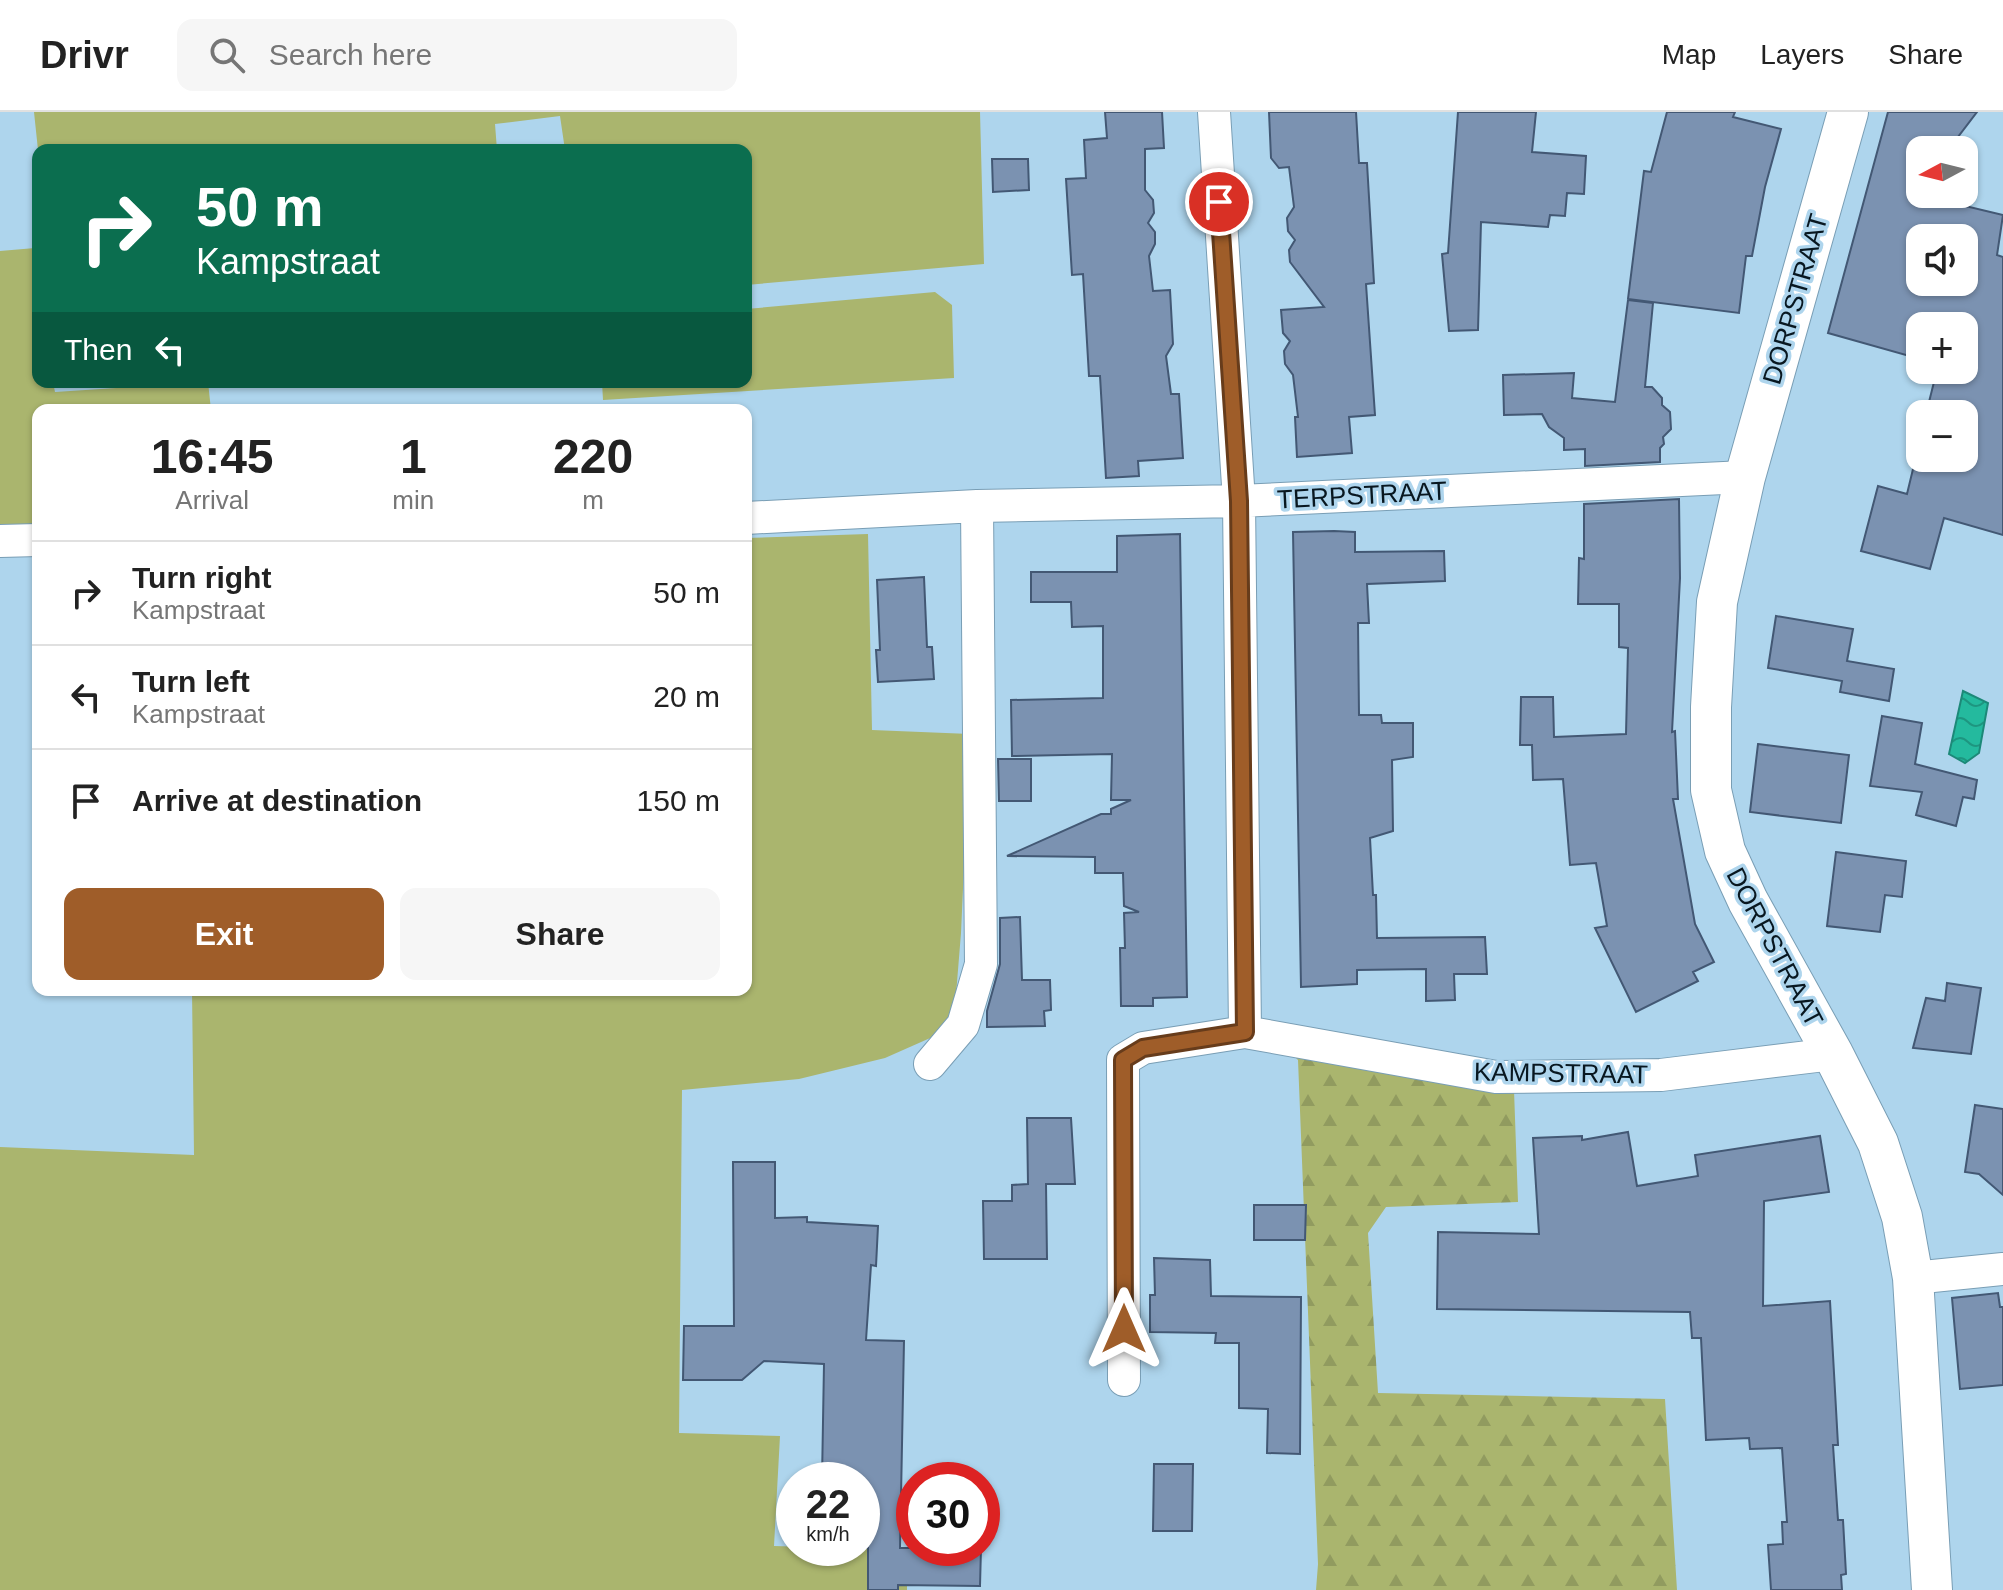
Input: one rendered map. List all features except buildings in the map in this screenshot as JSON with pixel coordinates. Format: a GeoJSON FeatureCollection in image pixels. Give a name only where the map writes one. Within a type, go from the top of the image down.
{"type":"FeatureCollection","features":[{"type":"Feature","properties":{"kind":"street"},"geometry":{"type":"LineString","coordinates":[[1214,112],[1239,501],[1245,1032]]}},
{"type":"Feature","properties":{"kind":"street","name":"DORPSTRAAT"},"geometry":{"type":"LineString","coordinates":[[1848,112],[1745,477],[1717,602],[1711,707],[1711,790],[1725,851],[1748,901],[1833,1054],[1878,1143],[1902,1217],[1913,1278],[1932,1590]]}},
{"type":"Feature","properties":{"kind":"street","name":"TERPSTRAAT"},"geometry":{"type":"LineString","coordinates":[[752,518],[977,506],[1239,501],[1745,477]]}},
{"type":"Feature","properties":{"kind":"street"},"geometry":{"type":"LineString","coordinates":[[930,1064],[963,1025],[981,964],[977,506]]}},
{"type":"Feature","properties":{"kind":"street"},"geometry":{"type":"LineString","coordinates":[[0,541],[32,540]]}},
{"type":"Feature","properties":{"kind":"street","name":"KAMPSTRAAT"},"geometry":{"type":"LineString","coordinates":[[1124,1380],[1123,1060],[1143,1048],[1245,1032],[1496,1077],[1661,1075],[1833,1054]]}},
{"type":"Feature","properties":{"kind":"street"},"geometry":{"type":"LineString","coordinates":[[1913,1278],[2003,1269]]}},
{"type":"Feature","properties":{"kind":"green space"},"geometry":{"type":"Polygon","coordinates":[[[34,112],[980,112],[984,264],[752,284],[752,144],[564,144],[560,116],[495,124],[497,144],[37,144],[34,112]]]}},
{"type":"Feature","properties":{"kind":"green space"},"geometry":{"type":"Polygon","coordinates":[[[32,248],[32,388],[54,388],[55,392],[116,388],[209,388],[210,404],[32,404],[32,531],[0,533],[0,251],[32,248]]]}},
{"type":"Feature","properties":{"kind":"green space"},"geometry":{"type":"Polygon","coordinates":[[[935,292],[952,305],[954,378],[603,400],[602,388],[752,388],[752,308],[935,292]]]}},
{"type":"Feature","properties":{"kind":"green space"},"geometry":{"type":"Polygon","coordinates":[[[868,534],[872,730],[970,734],[955,1007],[937,1035],[885,1058],[799,1079],[682,1090],[679,1433],[780,1436],[779,1462],[776,1462],[776,1566],[880,1566],[880,1549],[896,1550],[896,1566],[907,1566],[907,1590],[0,1590],[0,1147],[194,1155],[192,996],[752,996],[752,538],[868,534]]]}},
{"type":"Feature","properties":{"kind":"green space"},"geometry":{"type":"Polygon","coordinates":[[[1295,1057],[1514,1090],[1518,1202],[1386,1207],[1368,1233],[1378,1393],[1665,1399],[1677,1590],[1316,1590],[1318,1564],[1298,1060],[1295,1057]]]}},
{"type":"Feature","properties":{"kind":"water"},"geometry":{"type":"Polygon","coordinates":[[[1963,691],[1988,703],[1979,753],[1965,763],[1949,754],[1963,691]]]}},
{"type":"Feature","properties":{"kind":"route"},"geometry":{"type":"LineString","coordinates":[[1124,1329],[1123,1060],[1143,1048],[1245,1032],[1239,501],[1219,202]]}}]}
